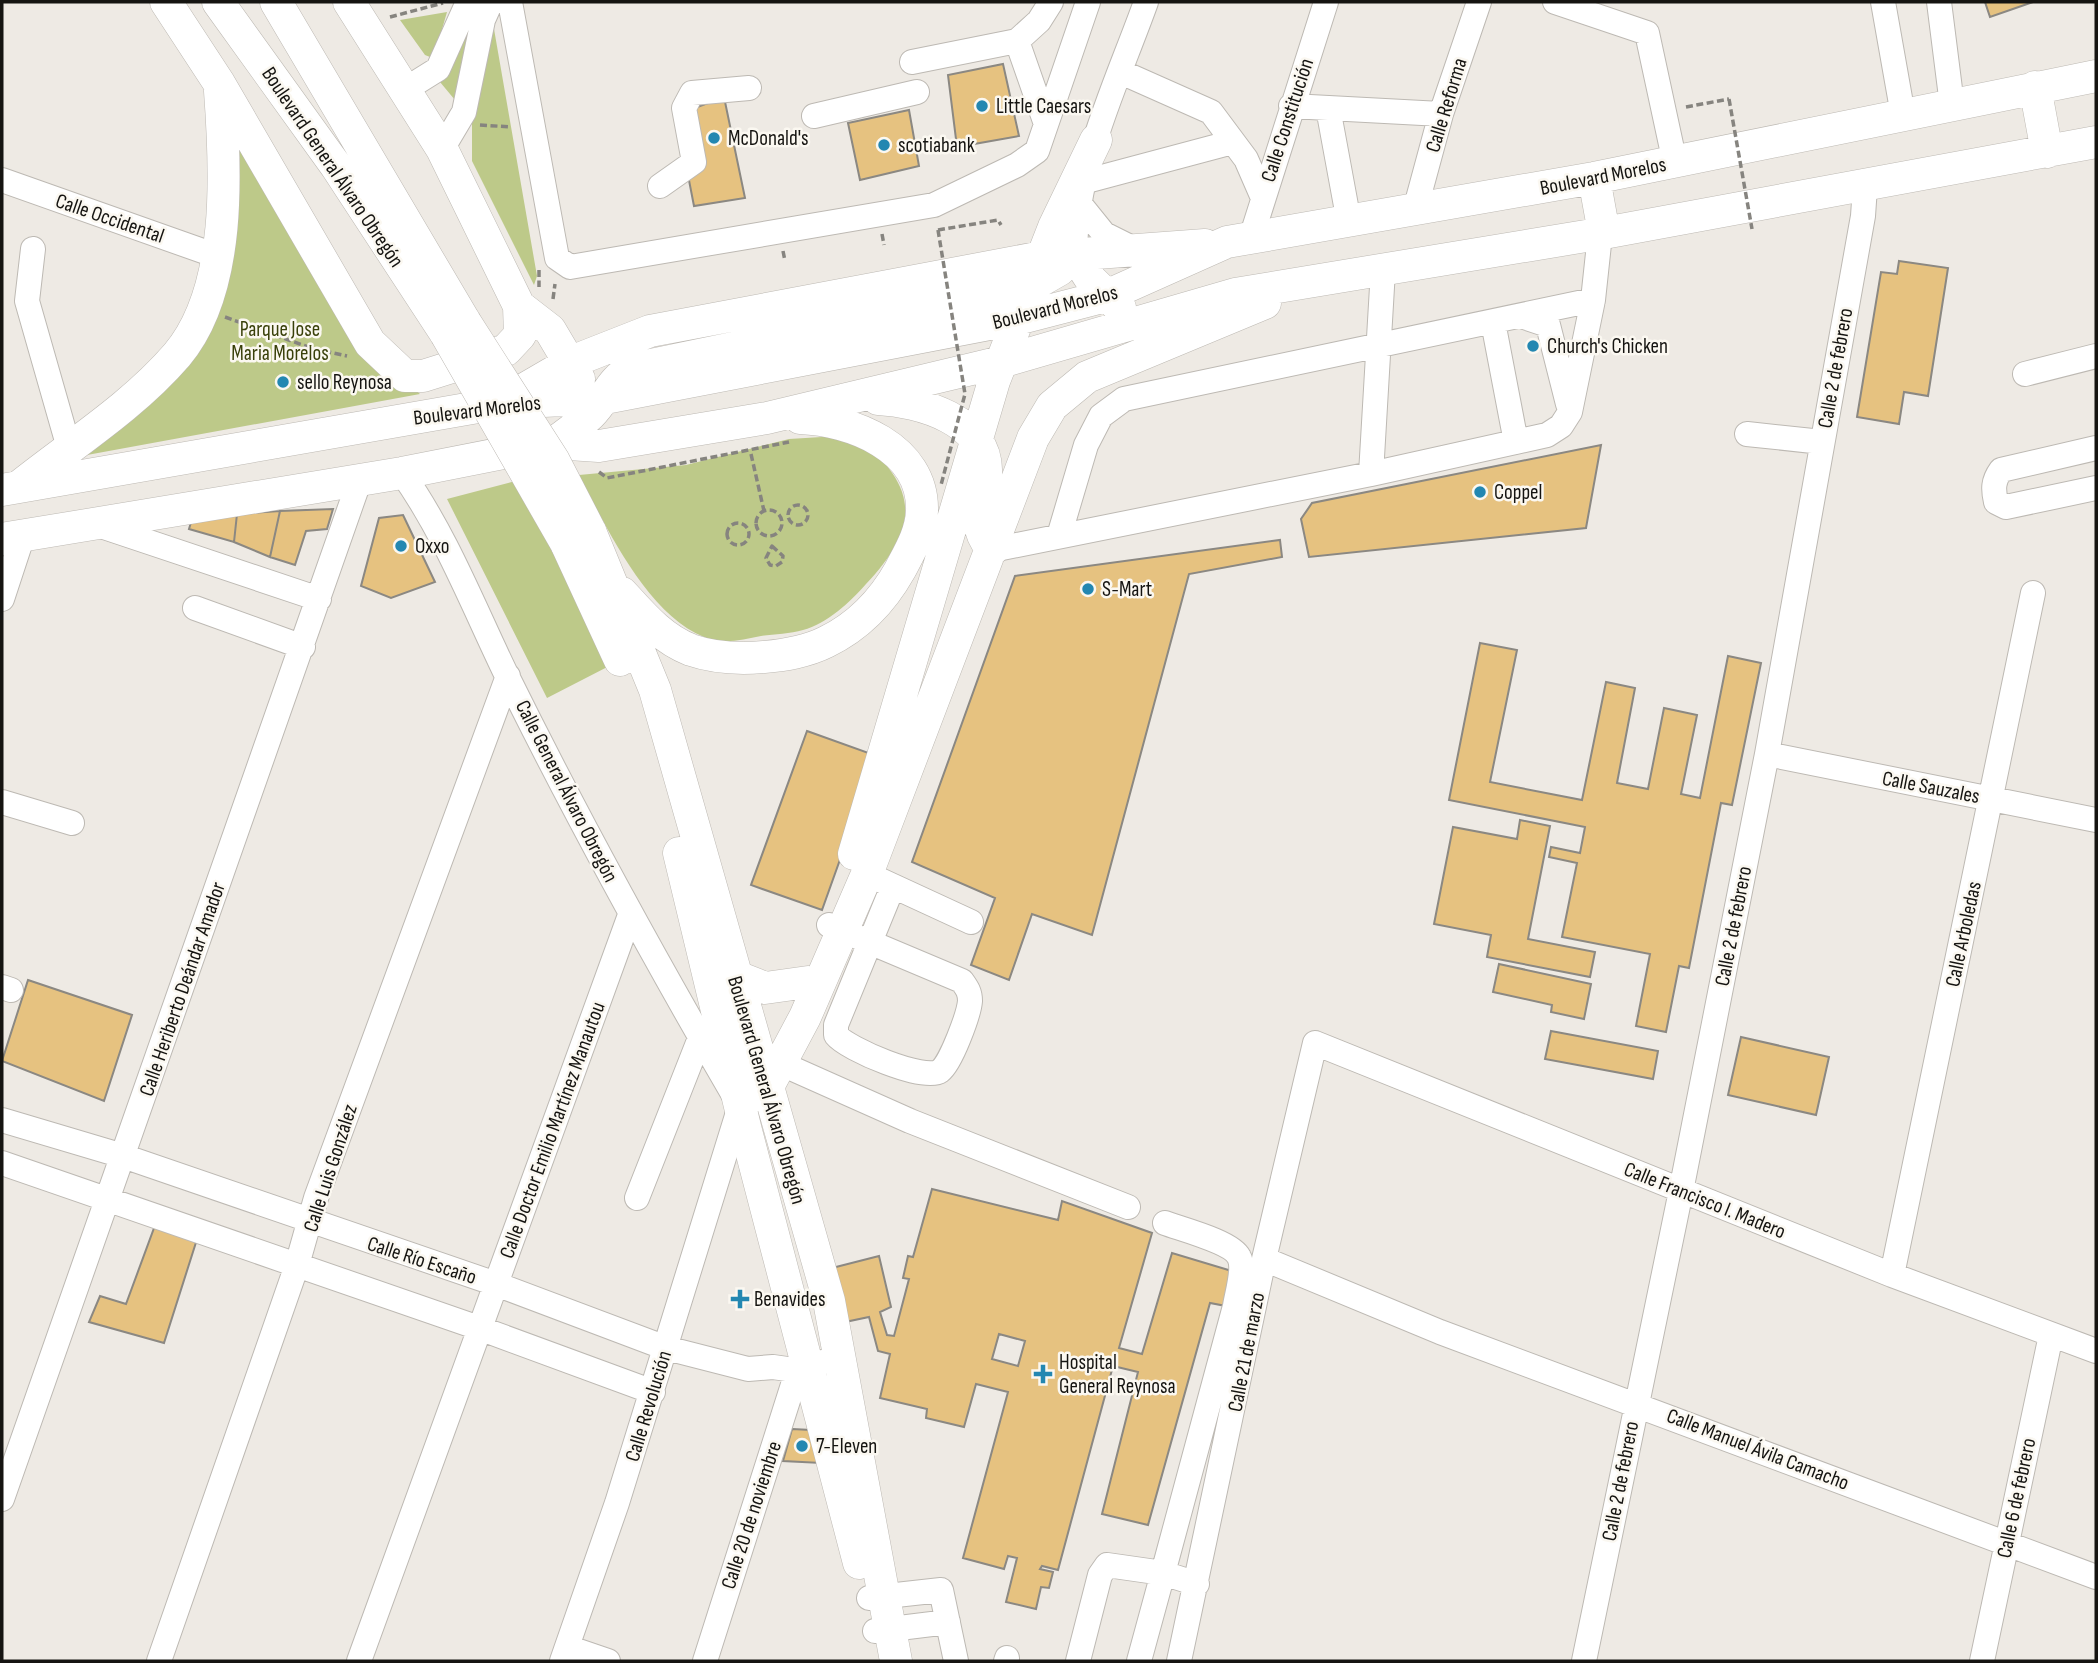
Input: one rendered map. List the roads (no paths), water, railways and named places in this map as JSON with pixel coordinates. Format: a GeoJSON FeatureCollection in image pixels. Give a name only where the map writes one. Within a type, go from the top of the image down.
{"type":"FeatureCollection","features":[{"type":"Feature","properties":{"kind":"main road"},"geometry":{"type":"LineString","coordinates":[[166,2],[219,83],[370,343],[405,376],[423,376],[506,350],[520,335],[519,306],[442,149],[407,89],[349,2]]}},
{"type":"Feature","properties":{"kind":"main road","name":"Boulevard General Álvaro Obregón"},"geometry":{"type":"LineString","coordinates":[[218,2],[455,328]]}},
{"type":"Feature","properties":{"kind":"main road","name":"Boulevard General Álvaro Obregón"},"geometry":{"type":"LineString","coordinates":[[275,2],[455,328]]}},
{"type":"Feature","properties":{"kind":"main road","name":"Boulevard Morelos"},"geometry":{"type":"LineString","coordinates":[[10,489],[501,403],[605,398],[1021,318],[1106,296],[1239,240],[1675,163],[2096,76]]}},
{"type":"Feature","properties":{"kind":"main road"},"geometry":{"type":"LineString","coordinates":[[10,489],[146,387],[179,353],[201,315],[217,256],[223,182],[219,83]]}},
{"type":"Feature","properties":{"kind":"main road"},"geometry":{"type":"LineString","coordinates":[[2035,87],[2047,152]]}},
{"type":"Feature","properties":{"kind":"main road"},"geometry":{"type":"LineString","coordinates":[[870,876],[910,672],[1001,362],[1021,318],[1067,197],[1096,140]]}},
{"type":"Feature","properties":{"kind":"main road","name":"Boulevard Morelos"},"geometry":{"type":"LineString","coordinates":[[13,537],[402,473],[554,443],[599,446],[767,418],[1001,362],[1235,294],[1305,285],[1865,187],[2096,142]]}},
{"type":"Feature","properties":{"kind":"main road"},"geometry":{"type":"LineString","coordinates":[[1594,178],[1604,233]]}},
{"type":"Feature","properties":{"kind":"main road"},"geometry":{"type":"LineString","coordinates":[[554,443],[589,416],[605,398],[616,377],[632,369],[1037,272],[1075,255],[1239,240]]}},
{"type":"Feature","properties":{"kind":"main road"},"geometry":{"type":"LineString","coordinates":[[1075,255],[1106,296],[1139,323]]}},
{"type":"Feature","properties":{"kind":"main road"},"geometry":{"type":"LineString","coordinates":[[501,403],[570,362],[650,331],[1037,272]]}},
{"type":"Feature","properties":{"kind":"main road"},"geometry":{"type":"LineString","coordinates":[[738,1127],[771,1073],[847,932],[1033,438],[1052,405],[1087,377],[1305,285]]}},
{"type":"Feature","properties":{"kind":"main road"},"geometry":{"type":"LineString","coordinates":[[519,306],[550,330],[582,384],[605,398]]}},
{"type":"Feature","properties":{"kind":"main road"},"geometry":{"type":"LineString","coordinates":[[455,328],[578,538]]}},
{"type":"Feature","properties":{"kind":"main road"},"geometry":{"type":"LineString","coordinates":[[848,399],[921,404],[951,419],[977,441],[986,472],[979,525],[981,535],[992,550]]}},
{"type":"Feature","properties":{"kind":"main road"},"geometry":{"type":"LineString","coordinates":[[608,579],[657,630],[690,649],[721,657],[748,659],[793,654],[814,647],[848,629],[879,603],[909,555],[920,522],[919,489],[911,472],[888,447],[848,425],[830,420],[767,418]]}},
{"type":"Feature","properties":{"kind":"main road","name":"Boulevard General Álvaro Obregón"},"geometry":{"type":"LineString","coordinates":[[578,538],[608,579],[655,690],[735,976],[771,1073],[839,1349],[882,1641],[896,1661]]}},
{"type":"Feature","properties":{"kind":"main road","name":"Boulevard General Álvaro Obregón"},"geometry":{"type":"LineString","coordinates":[[578,538],[650,747],[679,852],[738,1127],[803,1371],[877,1598]]}},
{"type":"Feature","properties":{"kind":"main road"},"geometry":{"type":"LineString","coordinates":[[910,672],[939,634],[970,569],[992,550]]}},
{"type":"Feature","properties":{"kind":"main road"},"geometry":{"type":"LineString","coordinates":[[771,1073],[808,982],[847,932]]}},
{"type":"Feature","properties":{"kind":"main road"},"geometry":{"type":"LineString","coordinates":[[735,976],[765,988],[808,982]]}},
{"type":"Feature","properties":{"kind":"street"},"geometry":{"type":"LineString","coordinates":[[407,89],[438,69],[468,2]]}},
{"type":"Feature","properties":{"kind":"street"},"geometry":{"type":"LineString","coordinates":[[442,149],[464,112],[483,20],[491,2]]}},
{"type":"Feature","properties":{"kind":"street"},"geometry":{"type":"LineString","coordinates":[[510,2],[557,258],[570,267],[934,205],[1017,165],[1037,151],[1088,2]]}},
{"type":"Feature","properties":{"kind":"street"},"geometry":{"type":"LineString","coordinates":[[912,62],[1017,41],[1039,21],[1051,2]]}},
{"type":"Feature","properties":{"kind":"street"},"geometry":{"type":"LineString","coordinates":[[1075,255],[1081,192],[1096,140],[1146,2]]}},
{"type":"Feature","properties":{"kind":"street","name":"Calle Constitución"},"geometry":{"type":"LineString","coordinates":[[1239,240],[1263,198],[1326,2]]}},
{"type":"Feature","properties":{"kind":"street","name":"Calle Reforma"},"geometry":{"type":"LineString","coordinates":[[1415,210],[1441,114],[1479,2]]}},
{"type":"Feature","properties":{"kind":"street"},"geometry":{"type":"LineString","coordinates":[[1883,2],[1903,115]]}},
{"type":"Feature","properties":{"kind":"street"},"geometry":{"type":"LineString","coordinates":[[1939,2],[1952,105]]}},
{"type":"Feature","properties":{"kind":"street"},"geometry":{"type":"LineString","coordinates":[[1560,3],[1647,33],[1666,110],[1675,163]]}},
{"type":"Feature","properties":{"kind":"street"},"geometry":{"type":"LineString","coordinates":[[1017,41],[1046,124]]}},
{"type":"Feature","properties":{"kind":"street"},"geometry":{"type":"LineString","coordinates":[[1121,72],[1205,107],[1250,167],[1263,198]]}},
{"type":"Feature","properties":{"kind":"street"},"geometry":{"type":"LineString","coordinates":[[660,186],[694,162],[684,108],[692,93],[749,88]]}},
{"type":"Feature","properties":{"kind":"street"},"geometry":{"type":"LineString","coordinates":[[814,116],[917,93]]}},
{"type":"Feature","properties":{"kind":"street"},"geometry":{"type":"LineString","coordinates":[[1291,106],[1441,114]]}},
{"type":"Feature","properties":{"kind":"street"},"geometry":{"type":"LineString","coordinates":[[1328,108],[1349,222]]}},
{"type":"Feature","properties":{"kind":"street"},"geometry":{"type":"LineString","coordinates":[[1081,192],[1233,142]]}},
{"type":"Feature","properties":{"kind":"street","name":"Calle Occidental"},"geometry":{"type":"LineString","coordinates":[[2,180],[217,256]]}},
{"type":"Feature","properties":{"kind":"street","name":"Calle 2 de febrero"},"geometry":{"type":"LineString","coordinates":[[1584,1661],[1681,1191],[1767,754],[1865,187]]}},
{"type":"Feature","properties":{"kind":"street"},"geometry":{"type":"LineString","coordinates":[[1081,192],[1104,234],[1139,251]]}},
{"type":"Feature","properties":{"kind":"street"},"geometry":{"type":"LineString","coordinates":[[992,550],[1371,474],[1547,435],[1561,426],[1570,412],[1593,300],[1599,244],[1604,233]]}},
{"type":"Feature","properties":{"kind":"street"},"geometry":{"type":"LineString","coordinates":[[33,249],[27,301],[69,447]]}},
{"type":"Feature","properties":{"kind":"street"},"geometry":{"type":"LineString","coordinates":[[1371,474],[1381,347],[1383,270]]}},
{"type":"Feature","properties":{"kind":"street"},"geometry":{"type":"LineString","coordinates":[[1059,536],[1086,445],[1101,416],[1124,399],[1381,347],[1593,300]]}},
{"type":"Feature","properties":{"kind":"street"},"geometry":{"type":"LineString","coordinates":[[1520,316],[1548,325],[1570,412]]}},
{"type":"Feature","properties":{"kind":"street"},"geometry":{"type":"LineString","coordinates":[[1493,322],[1516,442]]}},
{"type":"Feature","properties":{"kind":"street"},"geometry":{"type":"LineString","coordinates":[[2025,374],[2096,356]]}},
{"type":"Feature","properties":{"kind":"street"},"geometry":{"type":"LineString","coordinates":[[1747,434],[1822,442]]}},
{"type":"Feature","properties":{"kind":"street"},"geometry":{"type":"LineString","coordinates":[[2096,448],[2001,470],[1994,479],[1993,491],[1996,502],[2006,507],[2096,488]]}},
{"type":"Feature","properties":{"kind":"street","name":"Calle General Álvaro Obregón"},"geometry":{"type":"LineString","coordinates":[[402,473],[417,494],[469,593],[508,676],[630,915],[700,1038],[738,1127]]}},
{"type":"Feature","properties":{"kind":"street","name":"Calle Heriberto Deándar Amador"},"geometry":{"type":"LineString","coordinates":[[2,1499],[360,479]]}},
{"type":"Feature","properties":{"kind":"street"},"geometry":{"type":"LineString","coordinates":[[98,525],[319,599]]}},
{"type":"Feature","properties":{"kind":"street"},"geometry":{"type":"LineString","coordinates":[[2,599],[13,537]]}},
{"type":"Feature","properties":{"kind":"street","name":"Calle Arboledas"},"geometry":{"type":"LineString","coordinates":[[1892,1275],[2033,593]]}},
{"type":"Feature","properties":{"kind":"street"},"geometry":{"type":"LineString","coordinates":[[195,608],[303,647]]}},
{"type":"Feature","properties":{"kind":"street","name":"Calle Luis González"},"geometry":{"type":"LineString","coordinates":[[159,1661],[312,1223],[316,1198],[508,676]]}},
{"type":"Feature","properties":{"kind":"street","name":"Calle Sauzales"},"geometry":{"type":"LineString","coordinates":[[1767,754],[2096,820]]}},
{"type":"Feature","properties":{"kind":"street"},"geometry":{"type":"LineString","coordinates":[[2,802],[72,823]]}},
{"type":"Feature","properties":{"kind":"street"},"geometry":{"type":"LineString","coordinates":[[847,932],[962,981],[969,991],[970,1003],[950,1059],[940,1072],[929,1075],[888,1063],[842,1043],[836,1035],[847,932],[870,876],[971,922]]}},
{"type":"Feature","properties":{"kind":"street","name":"Calle Doctor Emilio Martínez Manautou"},"geometry":{"type":"LineString","coordinates":[[359,1661],[630,915]]}},
{"type":"Feature","properties":{"kind":"street"},"geometry":{"type":"LineString","coordinates":[[637,1198],[700,1038]]}},
{"type":"Feature","properties":{"kind":"street","name":"Calle Francisco I. Madero"},"geometry":{"type":"LineString","coordinates":[[1315,1043],[1892,1275],[2096,1351]]}},
{"type":"Feature","properties":{"kind":"street","name":"Calle 21 de marzo"},"geometry":{"type":"LineString","coordinates":[[1179,1661],[1265,1259],[1315,1043]]}},
{"type":"Feature","properties":{"kind":"street"},"geometry":{"type":"LineString","coordinates":[[771,1073],[910,1121],[1128,1207]]}},
{"type":"Feature","properties":{"kind":"street","name":"Calle Río Escaño"},"geometry":{"type":"LineString","coordinates":[[2,1120],[123,1156],[496,1284],[666,1348],[748,1369],[773,1367],[803,1371]]}},
{"type":"Feature","properties":{"kind":"street","name":"Calle Revolución"},"geometry":{"type":"LineString","coordinates":[[564,1654],[653,1392],[738,1127]]}},
{"type":"Feature","properties":{"kind":"street"},"geometry":{"type":"LineString","coordinates":[[2,1163],[479,1328],[653,1392]]}},
{"type":"Feature","properties":{"kind":"street"},"geometry":{"type":"LineString","coordinates":[[1139,1661],[1235,1306],[1241,1265],[1234,1251],[1204,1236],[1165,1223]]}},
{"type":"Feature","properties":{"kind":"street","name":"Calle Manuel Ávila Camacho"},"geometry":{"type":"LineString","coordinates":[[1265,1259],[1440,1332],[2096,1577]]}},
{"type":"Feature","properties":{"kind":"street","name":"Calle 6 de febrero"},"geometry":{"type":"LineString","coordinates":[[1982,1661],[2050,1335]]}},
{"type":"Feature","properties":{"kind":"street"},"geometry":{"type":"LineString","coordinates":[[803,1371],[839,1349]]}},
{"type":"Feature","properties":{"kind":"street","name":"Calle 20 de noviembre"},"geometry":{"type":"LineString","coordinates":[[705,1661],[803,1371]]}},
{"type":"Feature","properties":{"kind":"street"},"geometry":{"type":"LineString","coordinates":[[1078,1661],[1100,1575],[1107,1565],[1163,1573],[1197,1584]]}},
{"type":"Feature","properties":{"kind":"street"},"geometry":{"type":"LineString","coordinates":[[877,1598],[941,1590],[956,1661]]}},
{"type":"Feature","properties":{"kind":"street"},"geometry":{"type":"LineString","coordinates":[[882,1641],[948,1622]]}},
{"type":"Feature","properties":{"kind":"street"},"geometry":{"type":"LineString","coordinates":[[564,1654],[608,1661]]}},
{"type":"Feature","properties":{"kind":"place","name":"Little Caesars"},"geometry":{"type":"Point","coordinates":[982,106]}},
{"type":"Feature","properties":{"kind":"place","name":"McDonald's"},"geometry":{"type":"Point","coordinates":[714,138]}},
{"type":"Feature","properties":{"kind":"place","name":"scotiabank"},"geometry":{"type":"Point","coordinates":[884,145]}},
{"type":"Feature","properties":{"kind":"place","name":"Church's Chicken"},"geometry":{"type":"Point","coordinates":[1533,346]}},
{"type":"Feature","properties":{"kind":"place","name":"sello Reynosa"},"geometry":{"type":"Point","coordinates":[283,382]}},
{"type":"Feature","properties":{"kind":"place","name":"Coppel"},"geometry":{"type":"Point","coordinates":[1480,492]}},
{"type":"Feature","properties":{"kind":"place","name":"Oxxo"},"geometry":{"type":"Point","coordinates":[401,546]}},
{"type":"Feature","properties":{"kind":"place","name":"S-Mart"},"geometry":{"type":"Point","coordinates":[1088,589]}},
{"type":"Feature","properties":{"kind":"place","name":"Benavides"},"geometry":{"type":"Point","coordinates":[740,1299]}},
{"type":"Feature","properties":{"kind":"place","name":"Hospital General Reynosa"},"geometry":{"type":"Point","coordinates":[1043,1374]}},
{"type":"Feature","properties":{"kind":"place","name":"7-Eleven"},"geometry":{"type":"Point","coordinates":[802,1446]}},
{"type":"Feature","properties":{"kind":"park label","name":"Parque Jose Maria Morelos"},"geometry":{"type":"Point","coordinates":[280,341]}}]}
